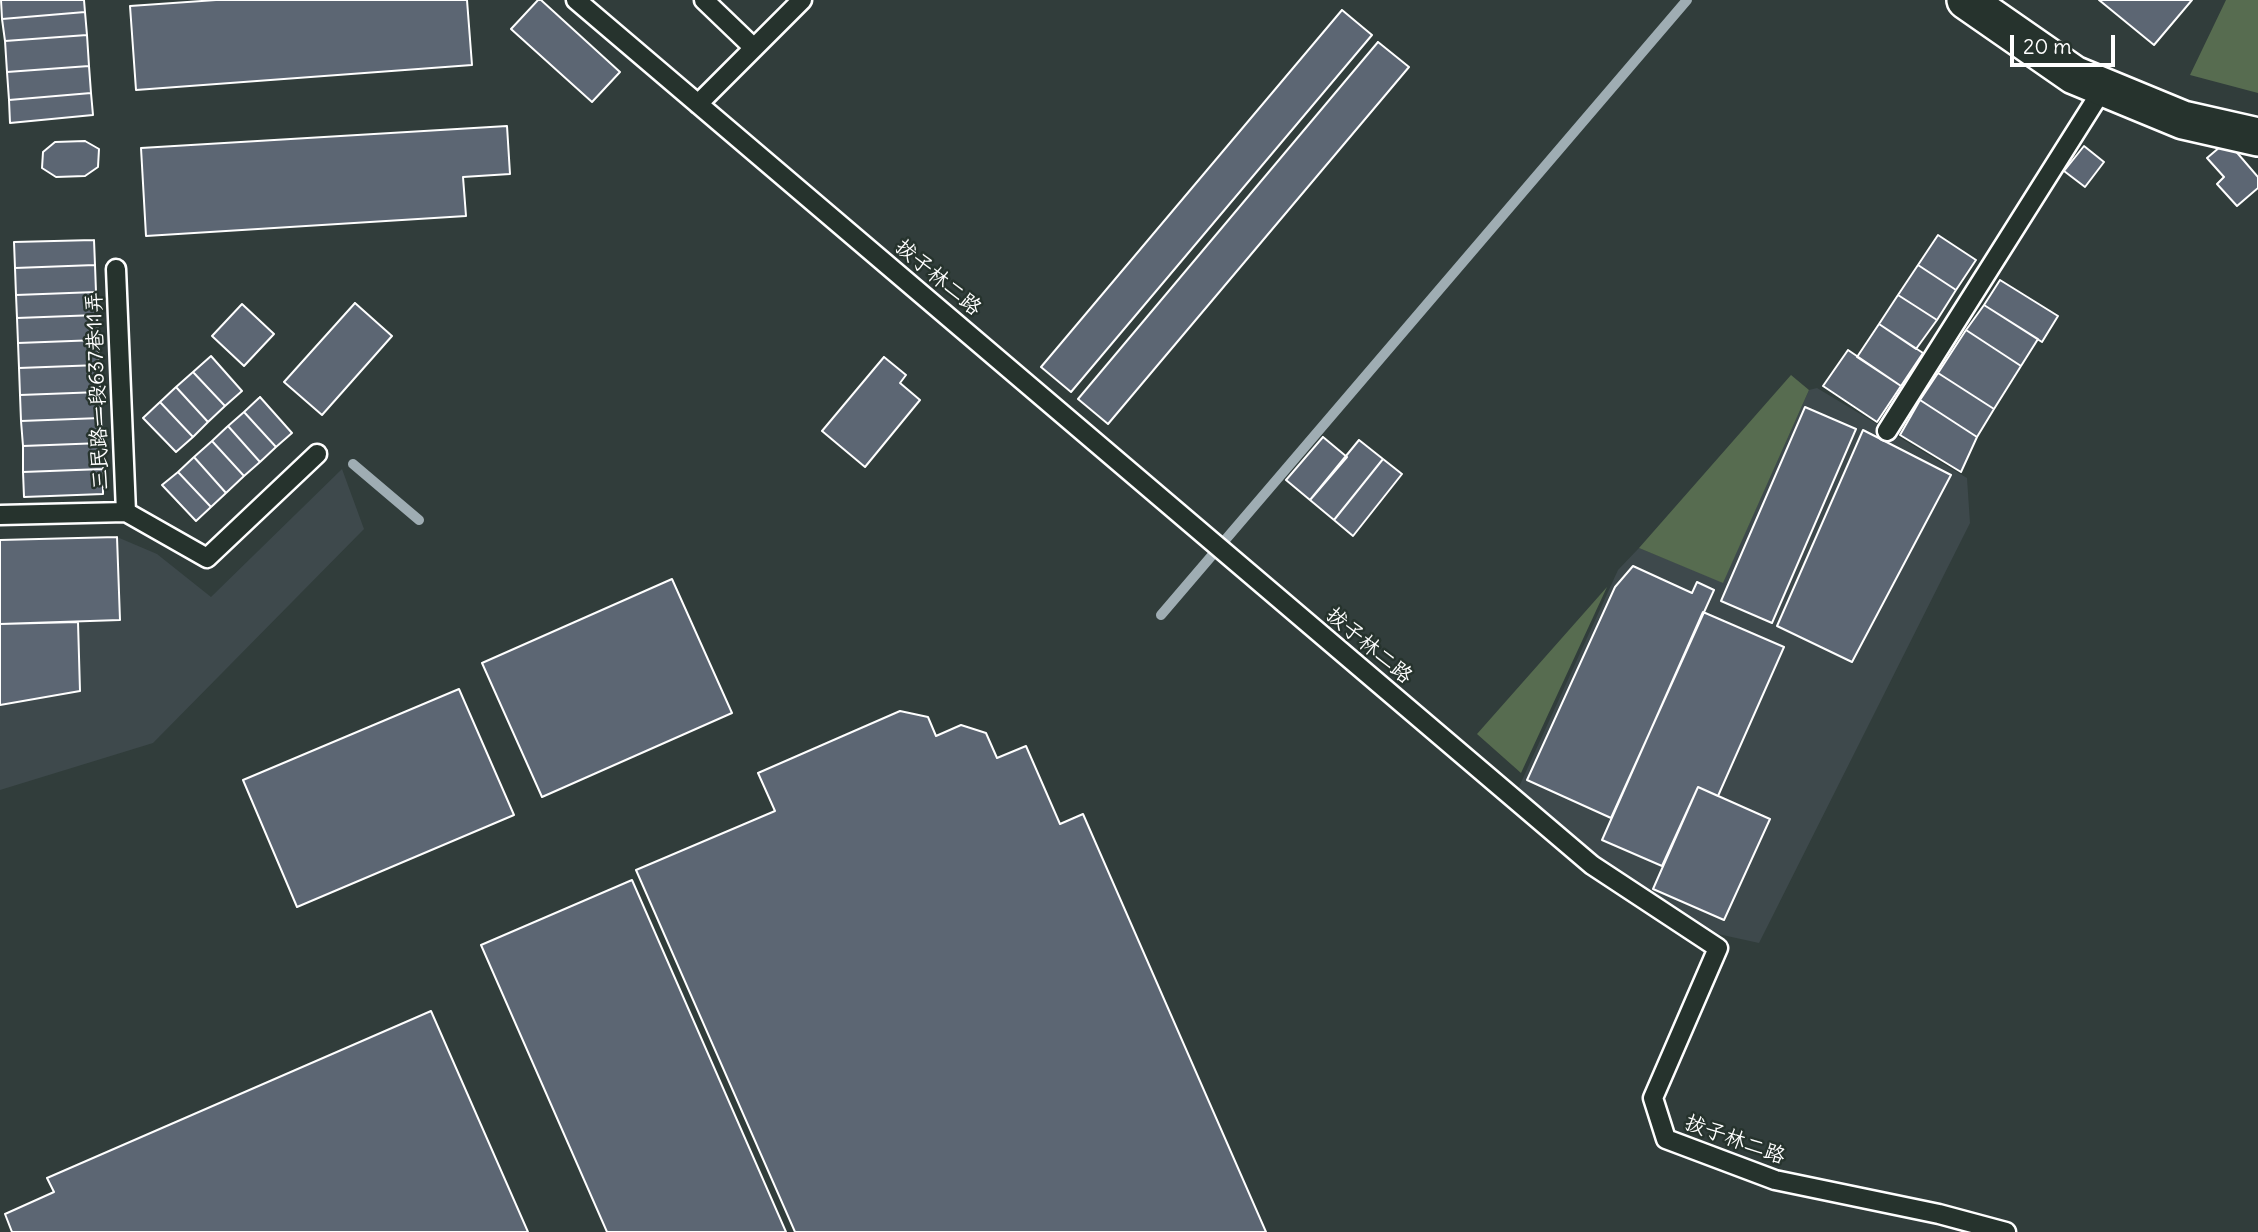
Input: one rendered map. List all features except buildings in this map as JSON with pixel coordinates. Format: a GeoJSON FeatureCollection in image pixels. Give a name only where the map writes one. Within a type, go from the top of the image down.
{"type":"FeatureCollection","features":[{"type":"Feature","properties":{"kind":"street"},"geometry":{"type":"LineString","coordinates":[[1966,0],[2074,75],[2183,120],[2258,137]]}},
{"type":"Feature","properties":{"kind":"lane","name":"拔子林二路"},"geometry":{"type":"LineString","coordinates":[[576,0],[1592,865],[1718,948],[1653,1098],[1667,1139],[1775,1180],[1939,1214],[2006,1232]]}},
{"type":"Feature","properties":{"kind":"lane"},"geometry":{"type":"LineString","coordinates":[[704,0],[754,48]]}},
{"type":"Feature","properties":{"kind":"lane"},"geometry":{"type":"LineString","coordinates":[[698,104],[802,0]]}},
{"type":"Feature","properties":{"kind":"lane"},"geometry":{"type":"LineString","coordinates":[[1887,432],[2104,87]]}},
{"type":"Feature","properties":{"kind":"lane","name":"三民路一段637巷11弄"},"geometry":{"type":"LineString","coordinates":[[116,269],[126,512]]}},
{"type":"Feature","properties":{"kind":"lane"},"geometry":{"type":"LineString","coordinates":[[0,514],[126,512],[207,558],[317,454]]}},
{"type":"Feature","properties":{"kind":"shaded area"},"geometry":{"type":"Polygon","coordinates":[[[1817,388],[1967,478],[1970,523],[1759,943],[1718,934],[1598,857],[1518,789],[1618,570],[1639,548],[1723,582],[1809,390],[1817,388]]]}},
{"type":"Feature","properties":{"kind":"shaded area"},"geometry":{"type":"Polygon","coordinates":[[[342,469],[364,529],[153,743],[0,790],[0,702],[80,691],[78,622],[120,620],[117,537],[157,554],[211,597],[342,469]]]}},
{"type":"Feature","properties":{"kind":"green space"},"geometry":{"type":"Polygon","coordinates":[[[2226,0],[2258,0],[2258,93],[2190,75],[2226,0]]]}},
{"type":"Feature","properties":{"kind":"green space"},"geometry":{"type":"Polygon","coordinates":[[[1791,375],[1809,390],[1723,583],[1639,548],[1791,375]]]}},
{"type":"Feature","properties":{"kind":"green space"},"geometry":{"type":"Polygon","coordinates":[[[1607,587],[1521,773],[1477,734],[1607,587]]]}},
{"type":"Feature","properties":{"kind":"waterway"},"geometry":{"type":"LineString","coordinates":[[1161,615],[1687,0]]}},
{"type":"Feature","properties":{"kind":"waterway"},"geometry":{"type":"LineString","coordinates":[[353,464],[419,520]]}}]}
